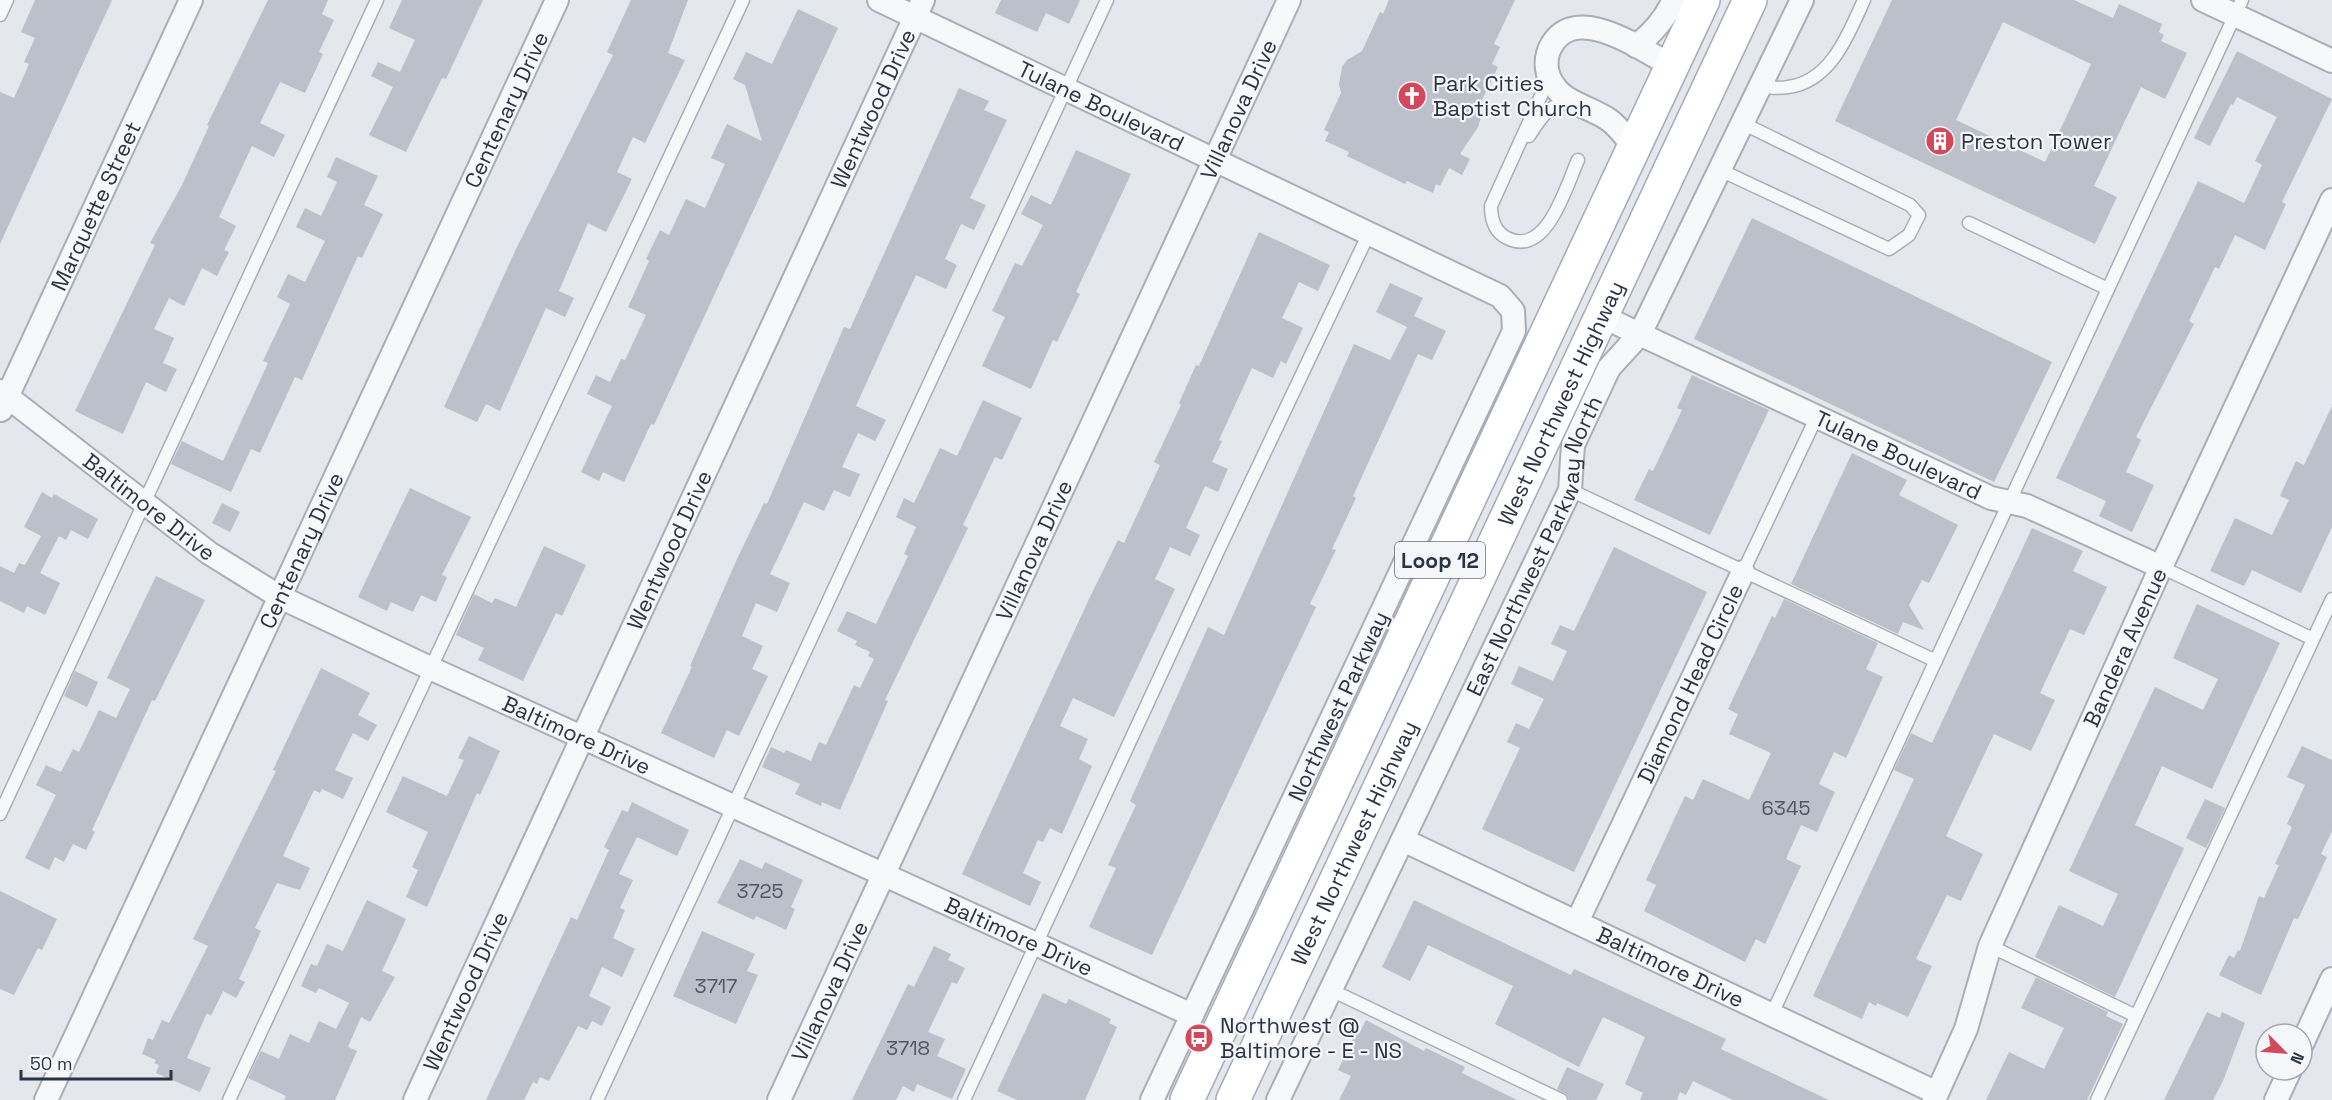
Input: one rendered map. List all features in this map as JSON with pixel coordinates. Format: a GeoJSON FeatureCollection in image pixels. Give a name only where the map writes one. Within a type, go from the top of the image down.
{"type":"FeatureCollection","features":[{"type":"Feature","properties":{"kind":"main road","name":"West Northwest Highway"},"geometry":{"type":"LineString","coordinates":[[1188,1100],[1703,0]]}},
{"type":"Feature","properties":{"kind":"main road","name":"West Northwest Highway"},"geometry":{"type":"LineString","coordinates":[[1233,1100],[1750,0]]}},
{"type":"Feature","properties":{"kind":"main road"},"geometry":{"type":"LineString","coordinates":[[1602,313],[1606,268],[1687,95],[1684,79],[1672,66]]}},
{"type":"Feature","properties":{"kind":"street","name":"Marquette Street"},"geometry":{"type":"LineString","coordinates":[[2,400],[191,0]]}},
{"type":"Feature","properties":{"kind":"street","name":"Centenary Drive"},"geometry":{"type":"LineString","coordinates":[[46,1100],[556,0]]}},
{"type":"Feature","properties":{"kind":"street","name":"Tulane Boulevard"},"geometry":{"type":"LineString","coordinates":[[879,0],[919,9],[1065,89],[1500,296],[1513,311]]}},
{"type":"Feature","properties":{"kind":"street","name":"Villanova Drive"},"geometry":{"type":"LineString","coordinates":[[779,1100],[1289,0]]}},
{"type":"Feature","properties":{"kind":"street"},"geometry":{"type":"LineString","coordinates":[[1636,46],[1653,33],[1666,17],[1674,0]]}},
{"type":"Feature","properties":{"kind":"street","name":"East Northwest Parkway North"},"geometry":{"type":"LineString","coordinates":[[1278,1100],[1570,490],[1573,445],[1609,368],[1640,334],[1802,0]]}},
{"type":"Feature","properties":{"kind":"street"},"geometry":{"type":"LineString","coordinates":[[2203,0],[2239,8],[2332,61]]}},
{"type":"Feature","properties":{"kind":"street","name":"Wentwood Drive"},"geometry":{"type":"LineString","coordinates":[[415,1100],[919,9]]}},
{"type":"Feature","properties":{"kind":"street"},"geometry":{"type":"LineString","coordinates":[[1634,147],[1610,121],[1555,88],[1549,78],[1547,54],[1561,33],[1572,27],[1596,26],[1672,66]]}},
{"type":"Feature","properties":{"kind":"street","name":"Bandera Avenue"},"geometry":{"type":"LineString","coordinates":[[1936,1096],[1966,1029],[1990,946],[2161,567],[2332,200]]}},
{"type":"Feature","properties":{"kind":"street","name":"Northwest Parkway"},"geometry":{"type":"LineString","coordinates":[[1152,1100],[1514,331],[1513,311]]}},
{"type":"Feature","properties":{"kind":"street","name":"Tulane Boulevard"},"geometry":{"type":"LineString","coordinates":[[1602,313],[1640,334],[1990,498],[2027,506],[2161,567]]}},
{"type":"Feature","properties":{"kind":"street","name":"Baltimore Drive"},"geometry":{"type":"LineString","coordinates":[[2,400],[209,553],[280,597],[1036,946],[1192,1015]]}},
{"type":"Feature","properties":{"kind":"street","name":"Diamond Head Circle"},"geometry":{"type":"LineString","coordinates":[[1577,922],[1743,572]]}},
{"type":"Feature","properties":{"kind":"street","name":"Baltimore Drive"},"geometry":{"type":"LineString","coordinates":[[1403,840],[1772,1014],[1936,1096]]}},
{"type":"Feature","properties":{"kind":"street"},"geometry":{"type":"LineString","coordinates":[[2312,1022],[2332,979]]}},
{"type":"Feature","properties":{"kind":"street"},"geometry":{"type":"LineString","coordinates":[[2276,1100],[2284,1082]]}},
{"type":"Feature","properties":{"kind":"lane"},"geometry":{"type":"LineString","coordinates":[[0,15],[7,0]]}},
{"type":"Feature","properties":{"kind":"lane"},"geometry":{"type":"LineString","coordinates":[[0,814],[377,0]]}},
{"type":"Feature","properties":{"kind":"lane"},"geometry":{"type":"LineString","coordinates":[[229,1100],[743,0]]}},
{"type":"Feature","properties":{"kind":"lane"},"geometry":{"type":"LineString","coordinates":[[597,1100],[1107,0]]}},
{"type":"Feature","properties":{"kind":"lane"},"geometry":{"type":"LineString","coordinates":[[1760,87],[1789,87],[1810,79],[1832,60],[1843,46],[1864,0]]}},
{"type":"Feature","properties":{"kind":"lane"},"geometry":{"type":"LineString","coordinates":[[1772,1014],[2239,8]]}},
{"type":"Feature","properties":{"kind":"lane"},"geometry":{"type":"LineString","coordinates":[[1549,78],[1491,207],[1491,216],[1500,234],[1518,242],[1528,241],[1544,231],[1578,160]]}},
{"type":"Feature","properties":{"kind":"lane"},"geometry":{"type":"LineString","coordinates":[[1506,170],[1544,114],[1559,103],[1576,102]]}},
{"type":"Feature","properties":{"kind":"lane"},"geometry":{"type":"LineString","coordinates":[[1720,170],[1889,249],[1909,235],[1919,215],[1910,205],[1742,123]]}},
{"type":"Feature","properties":{"kind":"lane"},"geometry":{"type":"LineString","coordinates":[[1969,223],[2108,289]]}},
{"type":"Feature","properties":{"kind":"lane"},"geometry":{"type":"LineString","coordinates":[[964,1100],[1219,549],[1369,233]]}},
{"type":"Feature","properties":{"kind":"lane"},"geometry":{"type":"LineString","coordinates":[[1570,490],[1743,572],[1817,416]]}},
{"type":"Feature","properties":{"kind":"lane"},"geometry":{"type":"LineString","coordinates":[[2161,567],[2313,639]]}},
{"type":"Feature","properties":{"kind":"lane","name":"Diamond Head Circle"},"geometry":{"type":"LineString","coordinates":[[1743,572],[1936,661]]}},
{"type":"Feature","properties":{"kind":"lane"},"geometry":{"type":"LineString","coordinates":[[2097,1100],[2332,599]]}},
{"type":"Feature","properties":{"kind":"lane"},"geometry":{"type":"LineString","coordinates":[[1990,946],[2136,1016]]}},
{"type":"Feature","properties":{"kind":"lane"},"geometry":{"type":"LineString","coordinates":[[1330,990],[1561,1100]]}},
{"type":"Feature","properties":{"kind":"building"},"geometry":{"type":"Polygon","coordinates":[[[35,0],[112,0],[0,244],[0,92],[14,98],[29,64],[24,62],[35,38],[21,32],[35,0]]]}},
{"type":"Feature","properties":{"kind":"building"},"geometry":{"type":"Polygon","coordinates":[[[268,0],[328,0],[322,14],[334,20],[319,52],[323,54],[305,93],[280,82],[260,123],[285,135],[274,157],[252,146],[219,217],[236,226],[224,250],[229,252],[217,276],[202,268],[184,306],[169,298],[154,329],[174,338],[163,363],[177,369],[166,392],[146,382],[123,434],[75,411],[155,245],[150,243],[182,185],[209,126],[207,125],[268,0]]]}},
{"type":"Feature","properties":{"kind":"building"},"geometry":{"type":"Polygon","coordinates":[[[402,0],[483,0],[446,79],[442,78],[406,152],[369,135],[393,87],[371,76],[378,62],[400,72],[415,40],[389,28],[402,0]]]}},
{"type":"Feature","properties":{"kind":"building"},"geometry":{"type":"Polygon","coordinates":[[[631,0],[688,0],[668,53],[685,60],[645,143],[633,137],[617,172],[632,179],[606,232],[588,223],[559,291],[574,298],[565,317],[546,308],[500,411],[486,404],[477,422],[444,407],[515,251],[613,55],[607,52],[631,0]]]}},
{"type":"Feature","properties":{"kind":"building"},"geometry":{"type":"Polygon","coordinates":[[[1001,0],[1080,0],[1069,24],[1046,13],[1037,32],[995,13],[1001,0]]]}},
{"type":"Feature","properties":{"kind":"building","name":"Park Cities Baptist Church"},"geometry":{"type":"Polygon","coordinates":[[[1389,0],[1515,0],[1494,44],[1500,47],[1492,64],[1498,67],[1482,100],[1482,114],[1478,127],[1460,154],[1470,159],[1462,175],[1449,168],[1440,186],[1436,184],[1433,193],[1407,181],[1405,184],[1347,156],[1349,152],[1325,141],[1329,132],[1324,130],[1341,93],[1339,84],[1342,67],[1347,60],[1362,51],[1380,12],[1383,14],[1389,0]]]}},
{"type":"Feature","properties":{"kind":"building","name":"Preston Tower"},"geometry":{"type":"Polygon","coordinates":[[[1892,0],[2074,0],[2113,18],[2119,4],[2162,24],[2159,32],[2164,35],[2161,41],[2187,53],[2165,99],[2141,87],[2094,186],[2117,197],[2095,244],[1835,121],[1892,0]],[[2003,22],[1956,120],[2045,162],[2091,64],[2003,22]]]}},
{"type":"Feature","properties":{"kind":"building"},"geometry":{"type":"Polygon","coordinates":[[[798,9],[838,28],[654,425],[651,424],[624,482],[603,472],[599,481],[581,472],[612,406],[587,394],[596,375],[610,382],[621,359],[625,360],[646,315],[628,307],[660,230],[669,235],[686,199],[705,208],[725,164],[711,158],[727,124],[762,141],[745,85],[733,79],[746,52],[772,64],[798,9]]]}},
{"type":"Feature","properties":{"kind":"building"},"geometry":{"type":"Polygon","coordinates":[[[2237,51],[2332,99],[2282,202],[2286,204],[2265,250],[2235,235],[2219,269],[2215,267],[2189,321],[2194,324],[2136,437],[2141,440],[2126,472],[2154,485],[2132,532],[2099,516],[2106,501],[2056,478],[2198,181],[2244,203],[2262,165],[2255,161],[2277,117],[2237,97],[2233,105],[2231,104],[2210,146],[2194,138],[2237,51]]]}},
{"type":"Feature","properties":{"kind":"building"},"geometry":{"type":"Polygon","coordinates":[[[959,88],[989,101],[984,110],[1007,120],[970,198],[986,205],[974,230],[961,224],[945,259],[957,265],[946,289],[916,275],[856,406],[886,420],[875,441],[858,433],[842,467],[860,474],[850,497],[834,490],[824,511],[804,502],[770,574],[790,583],[777,612],[756,603],[742,636],[763,646],[752,669],[768,676],[739,736],[727,730],[714,758],[661,733],[692,667],[690,666],[737,559],[764,503],[767,504],[844,327],[850,329],[959,88]]]}},
{"type":"Feature","properties":{"kind":"building"},"geometry":{"type":"Polygon","coordinates":[[[1076,150],[1131,174],[1076,292],[1080,294],[1057,342],[1053,340],[1031,389],[982,366],[1005,317],[992,311],[1015,263],[1022,266],[1043,225],[1021,214],[1031,195],[1051,205],[1076,150]]]}},
{"type":"Feature","properties":{"kind":"building"},"geometry":{"type":"Polygon","coordinates":[[[336,157],[378,176],[364,205],[383,214],[362,258],[358,256],[302,380],[295,377],[260,453],[251,449],[231,492],[171,464],[182,441],[223,461],[268,363],[263,361],[290,304],[277,297],[288,274],[305,282],[325,241],[296,227],[305,208],[321,216],[337,182],[327,177],[336,157]]]}},
{"type":"Feature","properties":{"kind":"building"},"geometry":{"type":"Polygon","coordinates":[[[1752,218],[2052,362],[1994,482],[1694,339],[1752,218]]]}},
{"type":"Feature","properties":{"kind":"building"},"geometry":{"type":"Polygon","coordinates":[[[1259,232],[1330,265],[1318,291],[1299,282],[1282,318],[1303,328],[1286,364],[1281,361],[1273,378],[1252,368],[1219,440],[1222,441],[1212,462],[1228,469],[1218,492],[1205,486],[1186,528],[1200,535],[1190,556],[1170,547],[1155,579],[1175,589],[1114,717],[1073,698],[1060,726],[1088,739],[1079,759],[1092,766],[1062,834],[1050,828],[1043,842],[1038,840],[1023,873],[1041,882],[1030,906],[962,874],[1089,599],[1118,540],[1124,543],[1160,465],[1154,462],[1181,405],[1179,403],[1196,365],[1199,366],[1259,232]]]}},
{"type":"Feature","properties":{"kind":"building"},"geometry":{"type":"Polygon","coordinates":[[[1390,283],[1423,298],[1414,316],[1446,331],[1432,360],[1418,354],[1353,496],[1356,498],[1332,549],[1336,550],[1310,604],[1316,607],[1152,955],[1089,927],[1116,868],[1108,865],[1136,805],[1130,801],[1208,627],[1224,635],[1354,344],[1390,360],[1407,327],[1376,312],[1390,283]]]}},
{"type":"Feature","properties":{"kind":"building"},"geometry":{"type":"Polygon","coordinates":[[[1692,375],[1769,410],[1710,535],[1634,500],[1649,469],[1653,471],[1682,410],[1677,408],[1692,375]]]}},
{"type":"Feature","properties":{"kind":"building"},"geometry":{"type":"Polygon","coordinates":[[[983,400],[1022,418],[1002,460],[995,457],[963,525],[968,528],[885,700],[888,701],[840,810],[822,802],[821,806],[795,794],[800,784],[762,767],[771,747],[784,753],[786,750],[811,761],[819,742],[826,745],[854,685],[860,688],[874,659],[868,656],[870,652],[855,645],[857,641],[837,631],[847,611],[876,624],[908,556],[904,554],[916,527],[896,517],[904,498],[914,503],[940,448],[957,456],[983,400]]]}},
{"type":"Feature","properties":{"kind":"building"},"geometry":{"type":"Polygon","coordinates":[[[2332,406],[2332,527],[2301,593],[2252,570],[2244,586],[2210,571],[2235,518],[2272,535],[2289,500],[2280,496],[2296,461],[2304,465],[2332,406]]]}},
{"type":"Feature","properties":{"kind":"building"},"geometry":{"type":"Polygon","coordinates":[[[1852,453],[1907,480],[1899,495],[1958,525],[1929,583],[1922,580],[1909,605],[1924,630],[1903,622],[1898,634],[1791,584],[1852,453]]]}},
{"type":"Feature","properties":{"kind":"building"},"geometry":{"type":"Polygon","coordinates":[[[410,488],[471,517],[442,575],[447,577],[436,602],[421,595],[413,612],[391,602],[387,611],[358,597],[410,488]]]}},
{"type":"Feature","properties":{"kind":"building"},"geometry":{"type":"Polygon","coordinates":[[[42,492],[52,498],[54,494],[98,519],[88,539],[71,530],[66,540],[59,536],[40,573],[60,583],[45,615],[27,606],[24,613],[0,601],[0,566],[14,573],[19,563],[25,565],[41,536],[24,527],[42,492]]]}},
{"type":"Feature","properties":{"kind":"building"},"geometry":{"type":"Polygon","coordinates":[[[222,503],[240,512],[230,532],[212,523],[222,503]]]}},
{"type":"Feature","properties":{"kind":"building"},"geometry":{"type":"Polygon","coordinates":[[[2032,528],[2083,551],[2073,571],[2107,587],[2084,635],[2070,629],[2040,693],[2055,700],[2031,751],[1994,734],[1946,836],[1983,854],[1961,901],[1947,895],[1916,959],[1932,966],[1908,1017],[1877,1003],[1876,1006],[1869,1002],[1862,1019],[1813,996],[1914,779],[1894,770],[1911,733],[1932,743],[2032,528]]]}},
{"type":"Feature","properties":{"kind":"building"},"geometry":{"type":"Polygon","coordinates":[[[544,546],[586,565],[562,616],[556,613],[523,681],[478,660],[484,648],[456,635],[474,594],[492,603],[495,598],[516,607],[544,546]]]}},
{"type":"Feature","properties":{"kind":"building"},"geometry":{"type":"Polygon","coordinates":[[[1614,547],[1707,592],[1574,872],[1482,829],[1520,748],[1507,742],[1516,723],[1529,729],[1544,699],[1511,684],[1519,666],[1553,681],[1567,651],[1551,644],[1560,625],[1574,631],[1614,547]]]}},
{"type":"Feature","properties":{"kind":"building"},"geometry":{"type":"Polygon","coordinates":[[[156,576],[205,600],[155,701],[152,700],[92,830],[95,832],[86,850],[73,844],[64,862],[55,857],[49,870],[25,858],[56,795],[36,785],[46,765],[61,772],[73,749],[79,752],[99,710],[116,718],[130,689],[107,678],[156,576]]]}},
{"type":"Feature","properties":{"kind":"building"},"geometry":{"type":"Polygon","coordinates":[[[1784,599],[1878,643],[1866,669],[1883,677],[1846,758],[1834,752],[1819,784],[1835,792],[1817,832],[1801,825],[1786,859],[1801,866],[1765,944],[1756,939],[1745,962],[1644,911],[1656,885],[1646,880],[1685,796],[1693,800],[1703,779],[1749,800],[1771,753],[1729,734],[1738,714],[1728,709],[1772,616],[1775,618],[1784,599]]]}},
{"type":"Feature","properties":{"kind":"building"},"geometry":{"type":"Polygon","coordinates":[[[2197,604],[2280,643],[2212,789],[2162,766],[2135,825],[2184,848],[2115,997],[2035,957],[2059,905],[2103,926],[2118,894],[2069,871],[2155,687],[2203,710],[2218,679],[2173,658],[2197,604]]]}},
{"type":"Feature","properties":{"kind":"building"},"geometry":{"type":"Polygon","coordinates":[[[321,668],[370,693],[358,715],[377,725],[368,741],[353,733],[335,770],[353,778],[343,799],[322,789],[320,793],[314,790],[283,856],[310,868],[300,890],[277,883],[255,928],[261,931],[239,979],[245,982],[236,998],[223,991],[211,1016],[207,1013],[187,1058],[211,1068],[200,1092],[156,1073],[159,1065],[154,1063],[156,1060],[142,1054],[148,1038],[153,1040],[162,1020],[169,1023],[208,946],[193,939],[276,771],[273,770],[321,668]]]}},
{"type":"Feature","properties":{"kind":"building"},"geometry":{"type":"Polygon","coordinates":[[[75,671],[98,682],[87,707],[64,696],[75,671]]]}},
{"type":"Feature","properties":{"kind":"building"},"geometry":{"type":"Polygon","coordinates":[[[469,736],[500,751],[480,795],[477,793],[427,907],[406,897],[418,870],[412,867],[428,832],[386,812],[403,776],[447,796],[464,760],[458,758],[469,736]]]}},
{"type":"Feature","properties":{"kind":"building"},"geometry":{"type":"Polygon","coordinates":[[[2302,746],[2332,760],[2332,831],[2321,854],[2327,857],[2298,919],[2294,918],[2261,995],[2219,975],[2229,955],[2234,958],[2238,950],[2240,951],[2259,896],[2264,898],[2279,865],[2275,864],[2292,827],[2287,824],[2305,785],[2287,777],[2302,746]]]}},
{"type":"Feature","properties":{"kind":"building"},"geometry":{"type":"Polygon","coordinates":[[[2205,799],[2225,808],[2206,848],[2186,838],[2205,799]]]}},
{"type":"Feature","properties":{"kind":"building"},"geometry":{"type":"Polygon","coordinates":[[[632,802],[689,830],[677,856],[637,837],[619,874],[633,880],[620,908],[625,910],[613,938],[635,949],[622,977],[602,967],[589,996],[611,1007],[602,1026],[592,1021],[587,1030],[578,1026],[549,1081],[540,1077],[537,1084],[533,1082],[524,1100],[486,1100],[571,917],[577,920],[609,850],[604,847],[622,810],[628,812],[632,802]]]}},
{"type":"Feature","properties":{"kind":"building"},"geometry":{"type":"Polygon","coordinates":[[[740,859],[762,869],[765,862],[803,880],[791,907],[795,909],[786,930],[756,916],[754,920],[717,903],[740,859]]]}},
{"type":"Feature","properties":{"kind":"building"},"geometry":{"type":"Polygon","coordinates":[[[0,891],[57,919],[42,950],[38,948],[14,995],[0,989],[0,891]]]}},
{"type":"Feature","properties":{"kind":"building"},"geometry":{"type":"Polygon","coordinates":[[[367,900],[406,919],[382,971],[395,977],[370,1022],[361,1017],[348,1047],[357,1051],[335,1100],[284,1100],[286,1096],[248,1078],[261,1051],[279,1059],[290,1034],[309,1043],[319,1021],[336,1029],[349,1003],[319,988],[316,993],[301,986],[311,964],[317,966],[327,944],[343,951],[367,900]]]}},
{"type":"Feature","properties":{"kind":"building"},"geometry":{"type":"Polygon","coordinates":[[[1414,900],[1571,975],[1574,969],[1726,1039],[1721,1049],[1829,1100],[1733,1100],[1693,1081],[1686,1095],[1680,1092],[1677,1100],[1640,1100],[1643,1093],[1625,1084],[1645,1037],[1603,1017],[1579,1067],[1495,1024],[1513,986],[1428,945],[1410,981],[1382,967],[1414,900]]]}},
{"type":"Feature","properties":{"kind":"building"},"geometry":{"type":"Polygon","coordinates":[[[702,931],[755,954],[747,971],[758,975],[736,1024],[673,996],[702,931]]]}},
{"type":"Feature","properties":{"kind":"building"},"geometry":{"type":"Polygon","coordinates":[[[934,946],[951,954],[948,960],[965,968],[957,984],[952,982],[928,1032],[945,1039],[937,1056],[966,1069],[952,1099],[917,1084],[914,1092],[903,1086],[896,1100],[852,1100],[908,984],[914,987],[934,946]]]}},
{"type":"Feature","properties":{"kind":"building"},"geometry":{"type":"Polygon","coordinates":[[[2036,977],[2108,1012],[2106,1016],[2123,1024],[2087,1100],[1986,1100],[2009,1052],[2044,1069],[2064,1028],[2021,1008],[2036,977]]]}},
{"type":"Feature","properties":{"kind":"building"},"geometry":{"type":"Polygon","coordinates":[[[1043,993],[1066,1004],[1069,999],[1111,1019],[1109,1023],[1117,1027],[1085,1100],[1017,1100],[997,1091],[1043,993]]]}},
{"type":"Feature","properties":{"kind":"building"},"geometry":{"type":"Polygon","coordinates":[[[2207,1012],[2220,1018],[2222,1012],[2245,1023],[2223,1081],[2213,1100],[2164,1100],[2207,1012]]]}},
{"type":"Feature","properties":{"kind":"building"},"geometry":{"type":"Polygon","coordinates":[[[1366,1020],[1424,1051],[1426,1048],[1465,1067],[1462,1073],[1517,1100],[1339,1100],[1351,1076],[1338,1070],[1357,1031],[1360,1032],[1366,1020]]]}},
{"type":"Feature","properties":{"kind":"building"},"geometry":{"type":"Polygon","coordinates":[[[1567,1067],[1604,1084],[1596,1100],[1569,1100],[1567,1095],[1557,1089],[1567,1067]]]}},
{"type":"Feature","properties":{"kind":"place","name":"Park Cities Baptist Church"},"geometry":{"type":"Point","coordinates":[1412,96]}},
{"type":"Feature","properties":{"kind":"place","name":"Preston Tower"},"geometry":{"type":"Point","coordinates":[1940,141]}},
{"type":"Feature","properties":{"kind":"place","name":"Northwest @ Baltimore - E - NS"},"geometry":{"type":"Point","coordinates":[1199,1038]}}]}
